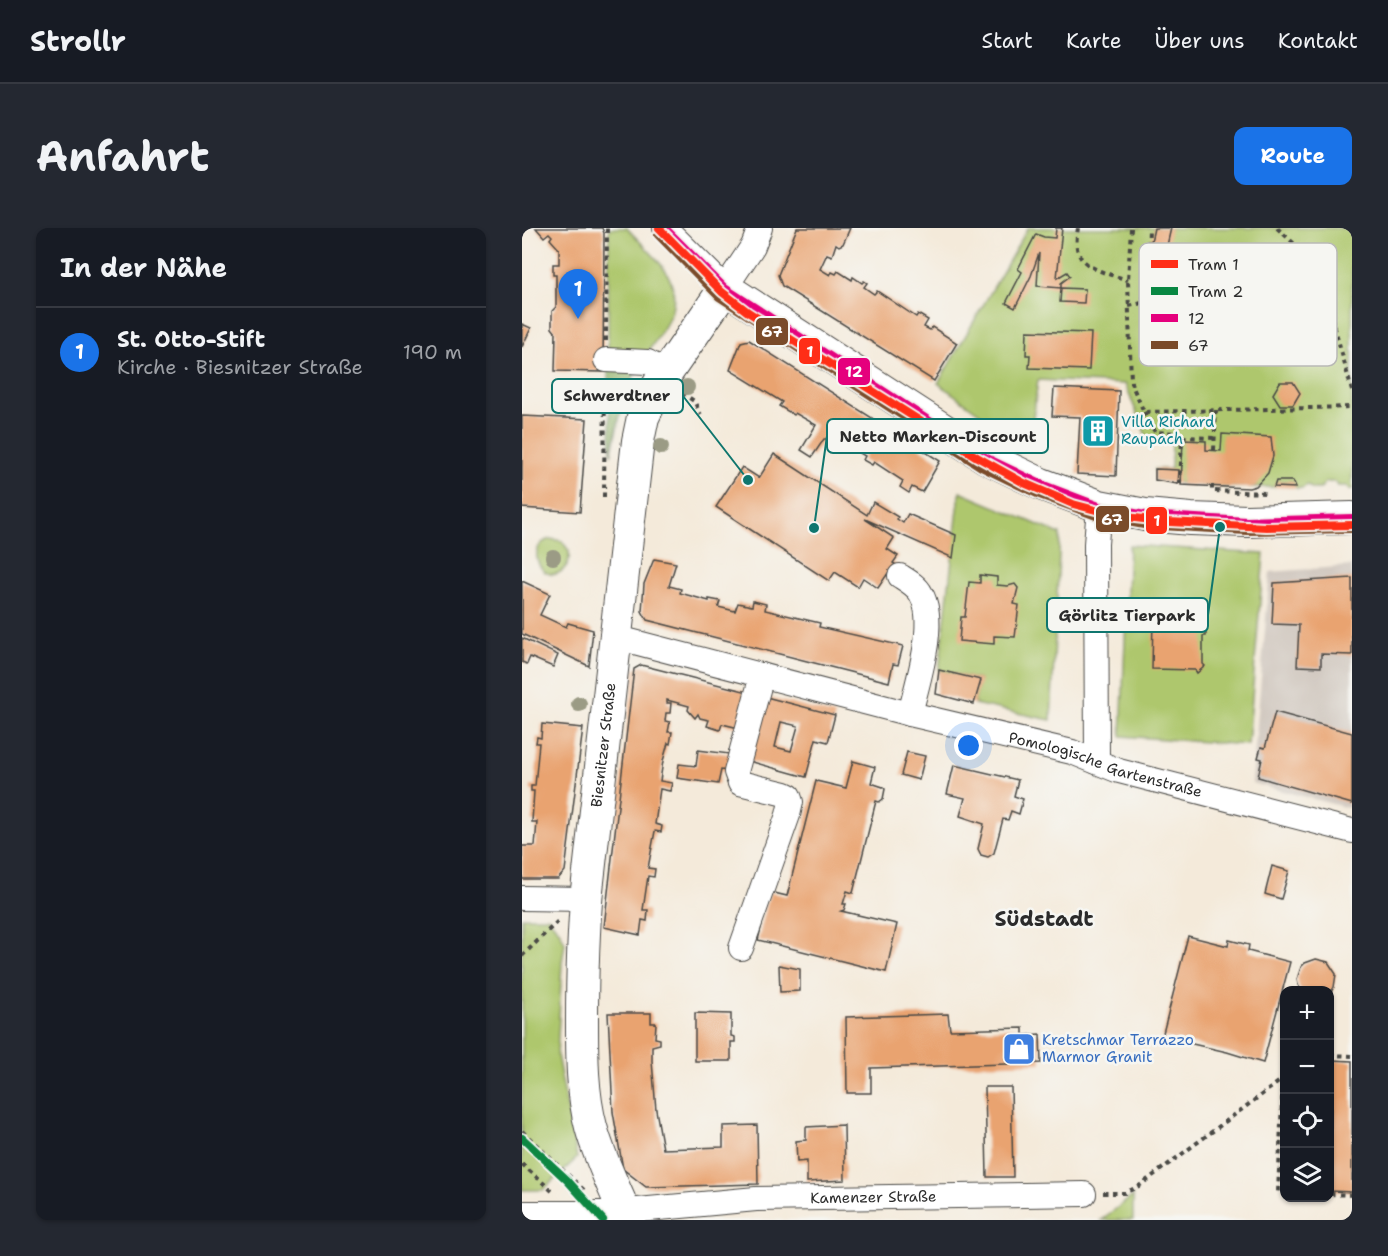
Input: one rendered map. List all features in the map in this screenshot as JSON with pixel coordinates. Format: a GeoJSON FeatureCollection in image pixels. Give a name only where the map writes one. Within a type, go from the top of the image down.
{"type":"FeatureCollection","features":[{"type":"Feature","properties":{"kind":"main road","name":"Biesnitzer Straße"},"geometry":{"type":"LineString","coordinates":[[620,1215],[590,1125],[585,1092],[582,1057],[582,959],[575,899],[615,638],[638,441],[650,400],[666,372],[725,288]]}},
{"type":"Feature","properties":{"kind":"main road"},"geometry":{"type":"LineString","coordinates":[[725,288],[987,458],[1041,484],[1099,506],[1145,515],[1191,519],[1247,521],[1352,518]]}},
{"type":"Feature","properties":{"kind":"street"},"geometry":{"type":"LineString","coordinates":[[665,228],[725,288],[753,246],[760,228]]}},
{"type":"Feature","properties":{"kind":"street"},"geometry":{"type":"LineString","coordinates":[[606,360],[648,362],[666,372]]}},
{"type":"Feature","properties":{"kind":"street"},"geometry":{"type":"LineString","coordinates":[[1097,762],[1096,544],[1099,506]]}},
{"type":"Feature","properties":{"kind":"street"},"geometry":{"type":"LineString","coordinates":[[900,576],[920,592],[928,614],[926,643],[910,714]]}},
{"type":"Feature","properties":{"kind":"street","name":"Pomologische Gartenstraße"},"geometry":{"type":"LineString","coordinates":[[615,638],[910,714],[1072,752],[1119,771],[1352,831]]}},
{"type":"Feature","properties":{"kind":"street"},"geometry":{"type":"LineString","coordinates":[[741,948],[789,815],[791,802],[789,796],[785,794],[740,783],[736,772],[762,675]]}},
{"type":"Feature","properties":{"kind":"street"},"geometry":{"type":"LineString","coordinates":[[522,898],[575,899]]}},
{"type":"Feature","properties":{"kind":"street","name":"Kamenzer Straße"},"geometry":{"type":"LineString","coordinates":[[522,1214],[620,1215],[756,1199],[1084,1194]]}},
{"type":"Feature","properties":{"kind":"path"},"geometry":{"type":"LineString","coordinates":[[604,503],[607,228]]}},
{"type":"Feature","properties":{"kind":"path"},"geometry":{"type":"LineString","coordinates":[[1078,228],[1077,247],[1080,257],[1096,270],[1128,280]]}},
{"type":"Feature","properties":{"kind":"path"},"geometry":{"type":"LineString","coordinates":[[1131,228],[1128,280],[1131,383],[1155,432],[1178,433],[1178,437],[1214,438]]}},
{"type":"Feature","properties":{"kind":"path"},"geometry":{"type":"LineString","coordinates":[[1148,243],[1149,228]]}},
{"type":"Feature","properties":{"kind":"path"},"geometry":{"type":"LineString","coordinates":[[1277,228],[1294,243]]}},
{"type":"Feature","properties":{"kind":"path"},"geometry":{"type":"LineString","coordinates":[[1129,306],[1139,304]]}},
{"type":"Feature","properties":{"kind":"path"},"geometry":{"type":"LineString","coordinates":[[1337,336],[1352,391]]}},
{"type":"Feature","properties":{"kind":"path"},"geometry":{"type":"LineString","coordinates":[[1144,412],[1352,406]]}},
{"type":"Feature","properties":{"kind":"path"},"geometry":{"type":"LineString","coordinates":[[1214,450],[1216,410]]}},
{"type":"Feature","properties":{"kind":"path"},"geometry":{"type":"LineString","coordinates":[[1180,484],[1182,437]]}},
{"type":"Feature","properties":{"kind":"path"},"geometry":{"type":"LineString","coordinates":[[1212,485],[1212,491],[1248,492]]}},
{"type":"Feature","properties":{"kind":"path"},"geometry":{"type":"LineString","coordinates":[[522,956],[563,917],[575,899]]}},
{"type":"Feature","properties":{"kind":"path"},"geometry":{"type":"LineString","coordinates":[[1334,1055],[1352,1056]]}},
{"type":"Feature","properties":{"kind":"path"},"geometry":{"type":"LineString","coordinates":[[1084,1194],[1125,1193],[1139,1186],[1280,1081]]}},
{"type":"Feature","properties":{"kind":"path"},"geometry":{"type":"LineString","coordinates":[[1280,1148],[1283,1094]]}},
{"type":"Feature","properties":{"kind":"path"},"geometry":{"type":"LineString","coordinates":[[522,1131],[620,1215]]}},
{"type":"Feature","properties":{"kind":"path"},"geometry":{"type":"LineString","coordinates":[[1280,1154],[1278,1192],[1280,1192]]}},
{"type":"Feature","properties":{"kind":"path"},"geometry":{"type":"LineString","coordinates":[[522,1164],[576,1213]]}},
{"type":"Feature","properties":{"kind":"path"},"geometry":{"type":"LineString","coordinates":[[1334,1194],[1352,1195]]}},
{"type":"Feature","properties":{"kind":"shaded area"},"geometry":{"type":"Polygon","coordinates":[[[1352,566],[1352,809],[1252,783],[1270,572],[1352,566]]]}},
{"type":"Feature","properties":{"kind":"green space"},"geometry":{"type":"Polygon","coordinates":[[[609,228],[627,228],[657,259],[671,281],[674,294],[673,307],[665,326],[644,357],[608,357],[609,228]]]}},
{"type":"Feature","properties":{"kind":"green space"},"geometry":{"type":"Polygon","coordinates":[[[1028,228],[1352,228],[1352,490],[1349,490],[1347,486],[1338,486],[1335,482],[1326,482],[1320,489],[1313,489],[1307,485],[1303,488],[1296,488],[1293,481],[1277,481],[1274,487],[1212,487],[1155,480],[1155,469],[1171,469],[1172,439],[1147,438],[1125,384],[1038,380],[1029,449],[938,383],[1028,228]]]}},
{"type":"Feature","properties":{"kind":"green space"},"geometry":{"type":"Polygon","coordinates":[[[608,369],[637,369],[623,402],[611,455],[608,369]]]}},
{"type":"Feature","properties":{"kind":"green space"},"geometry":{"type":"Polygon","coordinates":[[[960,492],[1060,534],[1051,720],[974,704],[980,680],[939,670],[960,492]]]}},
{"type":"Feature","properties":{"kind":"green space"},"geometry":{"type":"Polygon","coordinates":[[[550,539],[562,541],[569,551],[567,565],[557,574],[549,574],[543,570],[537,557],[542,543],[550,539]]]}},
{"type":"Feature","properties":{"kind":"green space"},"geometry":{"type":"Polygon","coordinates":[[[1129,545],[1264,554],[1248,745],[1121,736],[1129,545]]]}},
{"type":"Feature","properties":{"kind":"green space"},"geometry":{"type":"Polygon","coordinates":[[[522,917],[548,917],[560,932],[565,943],[557,1055],[577,1158],[543,1190],[522,1190],[522,917]]]}},
{"type":"Feature","properties":{"kind":"green space"},"geometry":{"type":"Polygon","coordinates":[[[1133,1196],[1133,1220],[1101,1220],[1133,1196]]]}},
{"type":"Feature","properties":{"kind":"building"},"geometry":{"type":"Polygon","coordinates":[[[536,228],[602,228],[604,233],[603,372],[555,371],[556,333],[552,328],[552,311],[556,307],[556,275],[553,275],[553,264],[559,264],[559,249],[550,239],[552,236],[549,233],[544,237],[536,228]]]}},
{"type":"Feature","properties":{"kind":"building"},"geometry":{"type":"Polygon","coordinates":[[[797,228],[850,228],[843,244],[839,246],[836,244],[832,256],[827,254],[820,269],[830,275],[838,271],[852,280],[853,277],[862,283],[864,281],[867,283],[864,287],[874,294],[877,291],[916,317],[918,314],[928,320],[924,327],[930,330],[932,327],[957,343],[934,381],[782,286],[778,275],[797,228]]]}},
{"type":"Feature","properties":{"kind":"building"},"geometry":{"type":"Polygon","coordinates":[[[1056,228],[1062,228],[1057,278],[1067,272],[1070,276],[1061,283],[1061,288],[1037,286],[1039,253],[1031,276],[1015,308],[1006,303],[1022,272],[1018,269],[1036,234],[1055,238],[1056,228]]]}},
{"type":"Feature","properties":{"kind":"building"},"geometry":{"type":"Polygon","coordinates":[[[1154,228],[1171,228],[1168,243],[1151,243],[1154,228]]]}},
{"type":"Feature","properties":{"kind":"building"},"geometry":{"type":"Polygon","coordinates":[[[1061,288],[1085,289],[1084,303],[1060,302],[1061,288]]]}},
{"type":"Feature","properties":{"kind":"building"},"geometry":{"type":"Polygon","coordinates":[[[522,324],[531,328],[522,347],[522,324]]]}},
{"type":"Feature","properties":{"kind":"building"},"geometry":{"type":"Polygon","coordinates":[[[1027,331],[1091,333],[1089,370],[1029,368],[1030,355],[1026,355],[1027,331]]]}},
{"type":"Feature","properties":{"kind":"building"},"geometry":{"type":"Polygon","coordinates":[[[749,340],[940,461],[922,492],[912,487],[909,493],[900,487],[903,481],[874,462],[872,465],[863,460],[865,456],[838,440],[835,443],[824,439],[812,457],[801,450],[816,425],[779,406],[782,402],[730,370],[741,342],[749,340]]]}},
{"type":"Feature","properties":{"kind":"building"},"geometry":{"type":"Polygon","coordinates":[[[1280,382],[1293,382],[1300,393],[1293,405],[1280,405],[1273,394],[1280,382]]]}},
{"type":"Feature","properties":{"kind":"building","name":"Villa Richard Raupach"},"geometry":{"type":"Polygon","coordinates":[[[1054,388],[1119,391],[1116,476],[1077,474],[1080,417],[1052,416],[1054,388]]]}},
{"type":"Feature","properties":{"kind":"building"},"geometry":{"type":"Polygon","coordinates":[[[522,416],[587,419],[580,512],[522,508],[522,416]]]}},
{"type":"Feature","properties":{"kind":"building"},"geometry":{"type":"Polygon","coordinates":[[[1222,434],[1271,437],[1273,456],[1268,473],[1256,486],[1249,488],[1181,485],[1183,440],[1206,441],[1206,450],[1221,451],[1222,434]]]}},
{"type":"Feature","properties":{"kind":"building"},"geometry":{"type":"Polygon","coordinates":[[[774,454],[867,515],[873,502],[898,517],[897,519],[903,523],[908,514],[956,535],[953,558],[865,519],[894,538],[887,549],[898,556],[893,563],[904,570],[898,580],[888,573],[878,588],[863,578],[858,587],[835,572],[829,581],[716,507],[742,467],[759,478],[774,454]]]}},
{"type":"Feature","properties":{"kind":"building"},"geometry":{"type":"Polygon","coordinates":[[[1155,469],[1179,470],[1178,484],[1155,480],[1155,469]]]}},
{"type":"Feature","properties":{"kind":"building"},"geometry":{"type":"Polygon","coordinates":[[[1276,481],[1293,481],[1296,488],[1274,487],[1276,481]]]}},
{"type":"Feature","properties":{"kind":"building"},"geometry":{"type":"Polygon","coordinates":[[[654,559],[676,563],[669,586],[681,589],[680,593],[709,601],[709,599],[720,601],[718,607],[735,611],[738,603],[752,606],[753,601],[766,604],[765,610],[820,623],[819,627],[903,646],[898,665],[893,664],[889,682],[647,620],[642,611],[644,584],[654,559]]]}},
{"type":"Feature","properties":{"kind":"building"},"geometry":{"type":"Polygon","coordinates":[[[980,575],[997,577],[997,585],[1015,584],[1018,588],[1014,604],[1019,605],[1015,637],[994,636],[994,644],[959,641],[961,617],[965,617],[969,582],[980,583],[980,575]]]}},
{"type":"Feature","properties":{"kind":"building"},"geometry":{"type":"Polygon","coordinates":[[[1352,578],[1352,655],[1321,654],[1321,667],[1297,666],[1299,625],[1272,624],[1274,583],[1352,578]]]}},
{"type":"Feature","properties":{"kind":"building"},"geometry":{"type":"Polygon","coordinates":[[[522,581],[550,594],[540,615],[566,627],[568,623],[593,630],[589,666],[522,634],[522,581]]]}},
{"type":"Feature","properties":{"kind":"building"},"geometry":{"type":"Polygon","coordinates":[[[1182,600],[1185,604],[1204,604],[1206,636],[1203,636],[1203,664],[1205,666],[1197,673],[1195,670],[1152,669],[1153,616],[1149,612],[1155,606],[1159,611],[1171,611],[1171,605],[1175,601],[1182,600]]]}},
{"type":"Feature","properties":{"kind":"building"},"geometry":{"type":"Polygon","coordinates":[[[522,638],[558,655],[553,667],[530,657],[527,664],[522,662],[522,638]]]}},
{"type":"Feature","properties":{"kind":"building"},"geometry":{"type":"Polygon","coordinates":[[[641,665],[748,692],[739,728],[722,724],[720,730],[707,726],[709,720],[700,718],[698,714],[695,718],[688,710],[689,706],[667,700],[667,703],[671,703],[670,713],[666,713],[665,721],[670,722],[668,732],[672,732],[663,761],[660,781],[672,783],[670,791],[660,789],[655,824],[662,826],[661,832],[655,831],[648,868],[655,869],[654,877],[648,876],[643,910],[648,910],[647,921],[642,920],[640,935],[604,927],[634,669],[641,665]]]}},
{"type":"Feature","properties":{"kind":"building"},"geometry":{"type":"Polygon","coordinates":[[[939,670],[981,680],[974,704],[936,694],[939,670]]]}},
{"type":"Feature","properties":{"kind":"building"},"geometry":{"type":"Polygon","coordinates":[[[766,697],[835,715],[828,742],[816,739],[806,777],[749,761],[766,697]],[[781,722],[775,747],[791,751],[798,726],[781,722]]]}},
{"type":"Feature","properties":{"kind":"building"},"geometry":{"type":"Polygon","coordinates":[[[1275,712],[1352,733],[1352,804],[1258,777],[1262,759],[1258,758],[1261,747],[1265,748],[1275,712]]]}},
{"type":"Feature","properties":{"kind":"building"},"geometry":{"type":"Polygon","coordinates":[[[542,724],[583,728],[565,871],[558,879],[522,879],[522,846],[535,846],[537,822],[532,822],[534,791],[531,791],[531,786],[535,786],[539,743],[536,743],[537,737],[541,738],[542,724]]]}},
{"type":"Feature","properties":{"kind":"building"},"geometry":{"type":"Polygon","coordinates":[[[698,750],[729,754],[729,750],[734,750],[729,771],[721,770],[718,784],[677,778],[679,764],[696,766],[698,750]]]}},
{"type":"Feature","properties":{"kind":"building"},"geometry":{"type":"Polygon","coordinates":[[[907,752],[925,756],[919,780],[901,775],[907,752]]]}},
{"type":"Feature","properties":{"kind":"building"},"geometry":{"type":"Polygon","coordinates":[[[853,761],[875,767],[871,783],[885,789],[883,799],[876,801],[853,893],[847,891],[843,904],[846,904],[844,910],[841,911],[897,924],[886,972],[758,940],[770,892],[787,896],[816,781],[846,788],[853,761]]]}},
{"type":"Feature","properties":{"kind":"building"},"geometry":{"type":"Polygon","coordinates":[[[954,765],[1018,780],[1014,796],[1023,799],[1019,814],[1011,811],[1008,820],[1003,819],[994,853],[988,857],[981,855],[978,849],[984,824],[960,816],[965,798],[947,794],[954,765]]]}},
{"type":"Feature","properties":{"kind":"building"},"geometry":{"type":"Polygon","coordinates":[[[1272,866],[1289,871],[1281,899],[1265,894],[1272,866]]]}},
{"type":"Feature","properties":{"kind":"building"},"geometry":{"type":"Polygon","coordinates":[[[1188,936],[1228,946],[1229,940],[1249,945],[1248,951],[1290,962],[1284,986],[1280,986],[1280,999],[1263,1063],[1162,1037],[1188,936]]]}},
{"type":"Feature","properties":{"kind":"building"},"geometry":{"type":"Polygon","coordinates":[[[1316,959],[1328,962],[1336,974],[1334,987],[1299,986],[1297,979],[1305,963],[1316,959]]]}},
{"type":"Feature","properties":{"kind":"building"},"geometry":{"type":"Polygon","coordinates":[[[779,965],[800,969],[800,991],[780,992],[779,965]]]}},
{"type":"Feature","properties":{"kind":"building"},"geometry":{"type":"Polygon","coordinates":[[[608,1013],[651,1013],[651,1023],[656,1023],[655,1038],[660,1039],[660,1044],[652,1046],[652,1061],[656,1110],[663,1149],[723,1147],[723,1126],[757,1125],[758,1184],[646,1187],[623,1169],[613,1112],[608,1013]]]}},
{"type":"Feature","properties":{"kind":"building"},"geometry":{"type":"Polygon","coordinates":[[[695,1013],[731,1014],[731,1036],[735,1037],[735,1042],[731,1042],[731,1061],[695,1061],[695,1013]]]}},
{"type":"Feature","properties":{"kind":"building"},"geometry":{"type":"Polygon","coordinates":[[[948,1014],[950,1030],[1023,1028],[1023,1035],[1040,1034],[1041,1063],[871,1068],[871,1093],[847,1093],[846,1017],[948,1014]]]}},
{"type":"Feature","properties":{"kind":"building"},"geometry":{"type":"Polygon","coordinates":[[[1334,1060],[1352,1061],[1352,1192],[1334,1191],[1334,1060]]]}},
{"type":"Feature","properties":{"kind":"building"},"geometry":{"type":"Polygon","coordinates":[[[985,1087],[1011,1087],[1013,1177],[987,1177],[985,1087]]]}},
{"type":"Feature","properties":{"kind":"building"},"geometry":{"type":"Polygon","coordinates":[[[844,1125],[845,1180],[807,1182],[807,1161],[797,1162],[796,1141],[806,1140],[806,1127],[844,1125]]]}},
{"type":"Feature","properties":{"kind":"tram line","name":"1"},"geometry":{"type":"LineString","coordinates":[[659,228],[722,292],[748,312],[977,457],[1024,483],[1073,504],[1118,516],[1169,522],[1266,527],[1352,525]]}},
{"type":"Feature","properties":{"kind":"tram line","name":"2"},"geometry":{"type":"LineString","coordinates":[[522,1138],[567,1180],[603,1220]]}},
{"type":"Feature","properties":{"kind":"transit line","name":"12"},"geometry":{"type":"LineString","coordinates":[[665,228],[725,288],[987,458],[1041,484],[1099,506],[1145,515],[1247,521],[1352,518]]}},
{"type":"Feature","properties":{"kind":"transit line","name":"67"},"geometry":{"type":"LineString","coordinates":[[658,235],[719,297],[981,467],[1037,494],[1096,516],[1144,525],[1247,531],[1352,529]]}},
{"type":"Feature","properties":{"kind":"place","name":"St. Otto-Stift"},"geometry":{"type":"Point","coordinates":[578,319]}},
{"type":"Feature","properties":{"kind":"place","name":"Villa Richard Raupach"},"geometry":{"type":"Point","coordinates":[1098,431]}},
{"type":"Feature","properties":{"kind":"place","name":"Schwerdtner"},"geometry":{"type":"Point","coordinates":[748,480]}},
{"type":"Feature","properties":{"kind":"place","name":"Görlitz Tierpark"},"geometry":{"type":"Point","coordinates":[1220,527]}},
{"type":"Feature","properties":{"kind":"place","name":"Netto Marken-Discount"},"geometry":{"type":"Point","coordinates":[814,528]}},
{"type":"Feature","properties":{"kind":"place","name":"Kretschmar Terrazzo Marmor Granit"},"geometry":{"type":"Point","coordinates":[1019,1049]}},
{"type":"Feature","properties":{"kind":"district","name":"Südstadt"},"geometry":{"type":"Point","coordinates":[1044,919]}}]}
